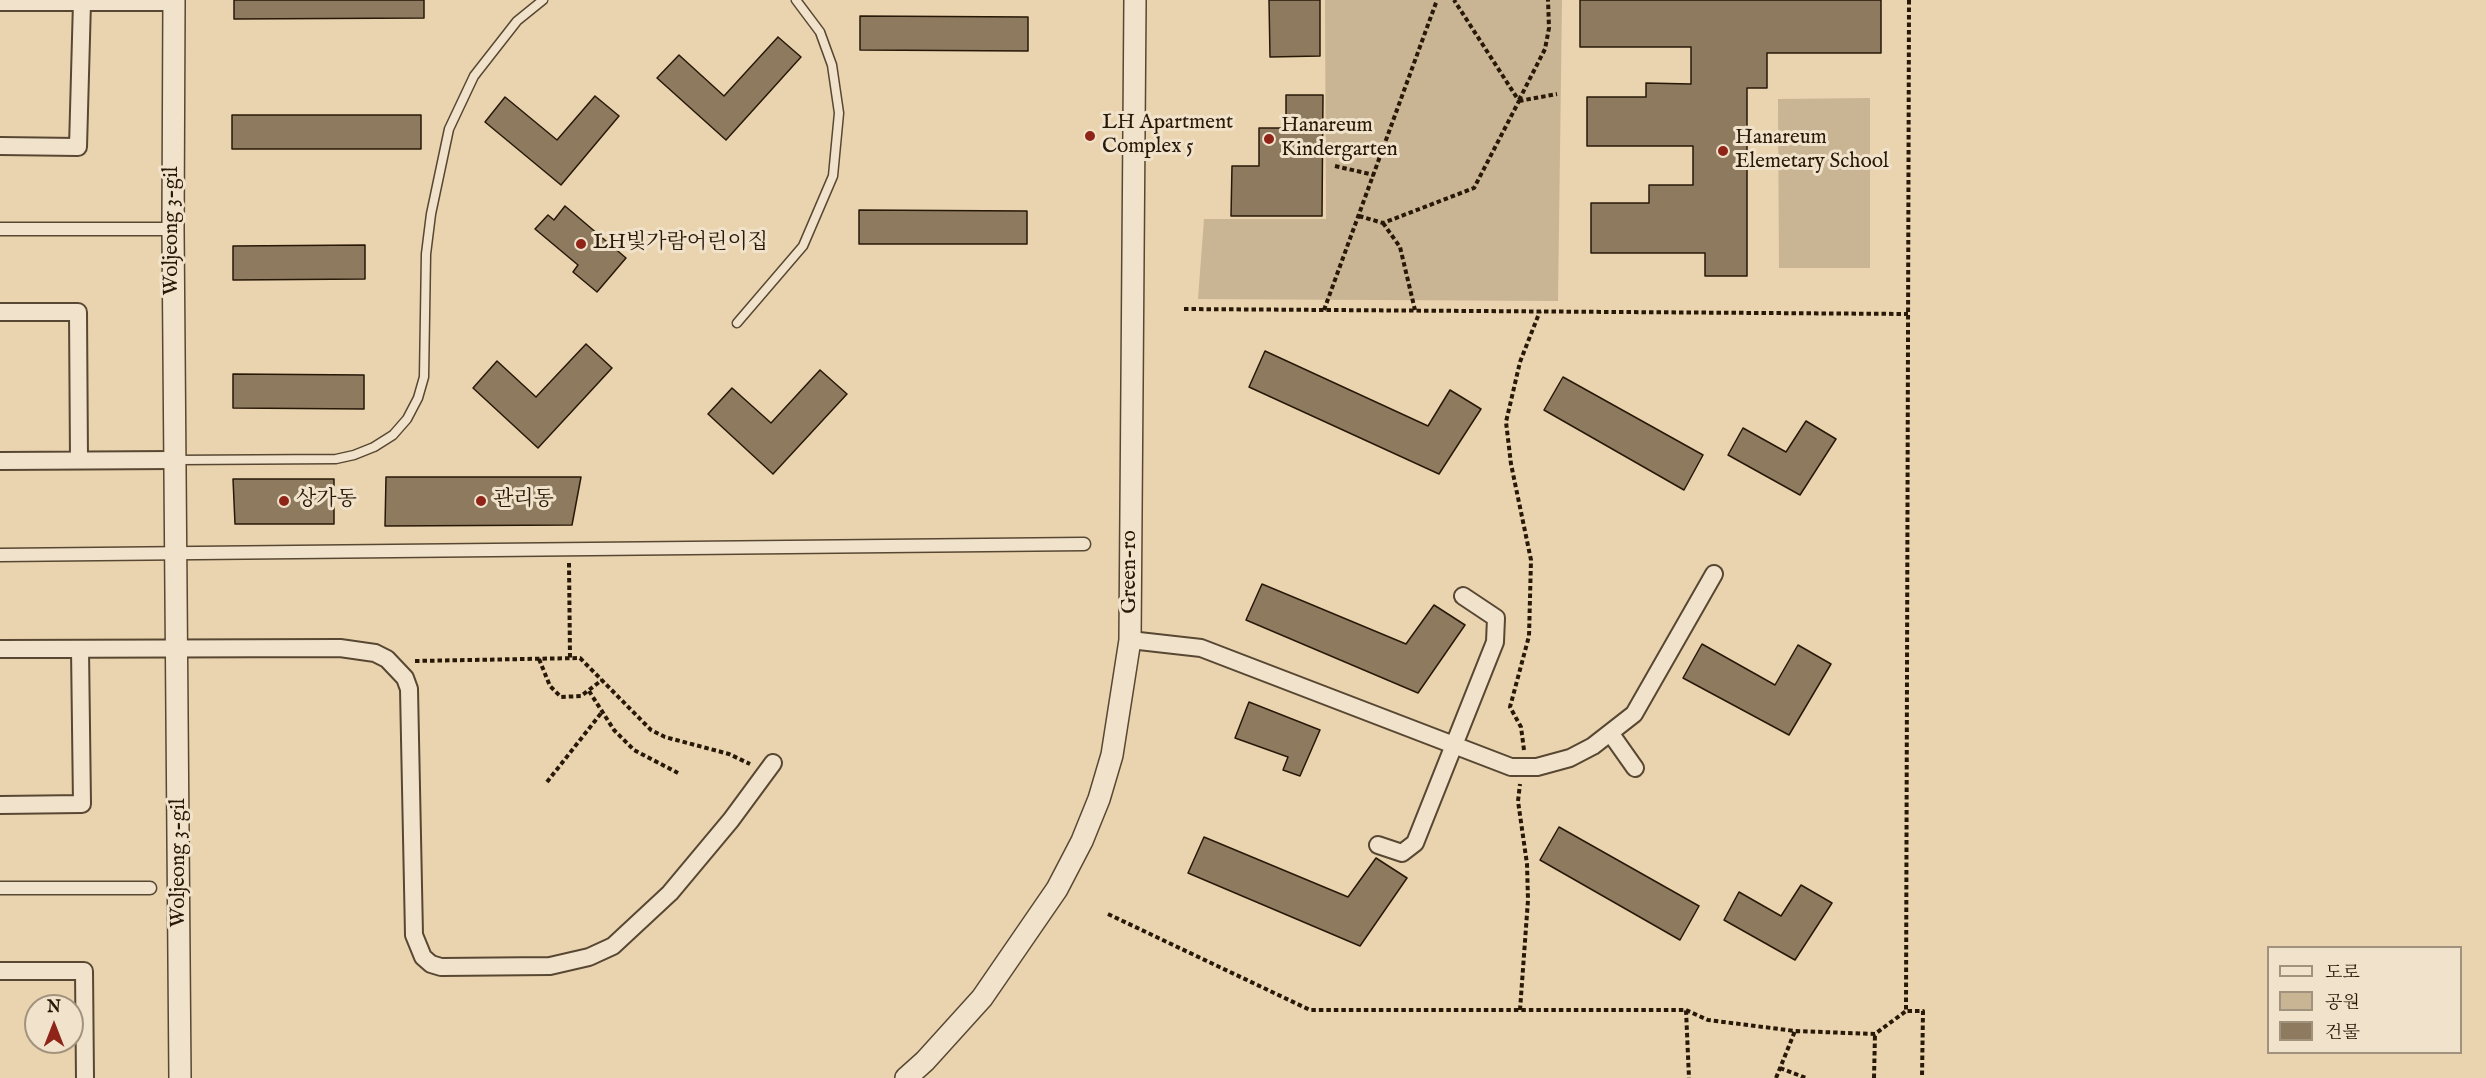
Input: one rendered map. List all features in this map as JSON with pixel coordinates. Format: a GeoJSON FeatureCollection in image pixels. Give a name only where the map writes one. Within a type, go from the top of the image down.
{"type":"FeatureCollection","features":[{"type":"Feature","properties":{"kind":"street","name":"Green-ro"},"geometry":{"type":"LineString","coordinates":[[906,1078],[925,1061],[982,998],[1051,898],[1082,841],[1099,799],[1112,755],[1130,640],[1135,0]]}},
{"type":"Feature","properties":{"kind":"street","name":"Woljeong 3-gil"},"geometry":{"type":"LineString","coordinates":[[0,2],[174,1],[173,229],[179,649],[180,1078]]}},
{"type":"Feature","properties":{"kind":"street"},"geometry":{"type":"LineString","coordinates":[[0,146],[78,147],[82,2]]}},
{"type":"Feature","properties":{"kind":"street"},"geometry":{"type":"LineString","coordinates":[[0,229],[173,229]]}},
{"type":"Feature","properties":{"kind":"street"},"geometry":{"type":"LineString","coordinates":[[0,312],[78,312],[79,460]]}},
{"type":"Feature","properties":{"kind":"street"},"geometry":{"type":"LineString","coordinates":[[0,461],[175,460]]}},
{"type":"Feature","properties":{"kind":"street"},"geometry":{"type":"LineString","coordinates":[[0,555],[1083,544]]}},
{"type":"Feature","properties":{"kind":"street"},"geometry":{"type":"LineString","coordinates":[[1130,640],[1201,648],[1510,767],[1538,767],[1570,758],[1611,734],[1634,714],[1714,574]]}},
{"type":"Feature","properties":{"kind":"street"},"geometry":{"type":"LineString","coordinates":[[1378,845],[1402,853],[1415,843],[1495,642],[1496,618],[1463,596]]}},
{"type":"Feature","properties":{"kind":"street"},"geometry":{"type":"LineString","coordinates":[[0,649],[355,649],[375,653],[394,665],[405,678],[411,707],[414,935],[417,948],[431,964],[441,967],[550,966],[590,957],[613,946],[670,893],[770,767]]}},
{"type":"Feature","properties":{"kind":"street"},"geometry":{"type":"LineString","coordinates":[[0,806],[82,804],[80,649]]}},
{"type":"Feature","properties":{"kind":"street"},"geometry":{"type":"LineString","coordinates":[[1611,734],[1635,768]]}},
{"type":"Feature","properties":{"kind":"street"},"geometry":{"type":"LineString","coordinates":[[0,888],[150,888]]}},
{"type":"Feature","properties":{"kind":"street"},"geometry":{"type":"LineString","coordinates":[[0,971],[84,971],[85,1078]]}},
{"type":"Feature","properties":{"kind":"lane"},"geometry":{"type":"LineString","coordinates":[[175,460],[336,459],[374,447],[393,435],[406,419],[418,399],[424,377],[426,254],[430,214],[449,129],[474,76],[517,21],[543,0]]}},
{"type":"Feature","properties":{"kind":"lane"},"geometry":{"type":"LineString","coordinates":[[737,323],[803,246],[833,176],[838,113],[832,65],[820,32],[796,0]]}},
{"type":"Feature","properties":{"kind":"path"},"geometry":{"type":"LineString","coordinates":[[1324,310],[1437,0]]}},
{"type":"Feature","properties":{"kind":"path"},"geometry":{"type":"LineString","coordinates":[[1454,0],[1519,101]]}},
{"type":"Feature","properties":{"kind":"path"},"geometry":{"type":"LineString","coordinates":[[1359,216],[1383,223],[1474,189],[1545,49],[1549,28],[1548,0]]}},
{"type":"Feature","properties":{"kind":"path"},"geometry":{"type":"LineString","coordinates":[[1906,1011],[1909,0]]}},
{"type":"Feature","properties":{"kind":"path"},"geometry":{"type":"LineString","coordinates":[[1519,101],[1557,94]]}},
{"type":"Feature","properties":{"kind":"path"},"geometry":{"type":"LineString","coordinates":[[1335,166],[1374,176]]}},
{"type":"Feature","properties":{"kind":"path"},"geometry":{"type":"LineString","coordinates":[[1383,223],[1401,248],[1415,310]]}},
{"type":"Feature","properties":{"kind":"path"},"geometry":{"type":"LineString","coordinates":[[1184,309],[1908,314]]}},
{"type":"Feature","properties":{"kind":"path"},"geometry":{"type":"LineString","coordinates":[[1520,1010],[1528,900],[1527,864],[1518,801],[1524,767],[1521,727],[1510,707],[1529,636],[1531,571],[1525,522],[1507,444],[1506,422],[1520,362],[1540,311]]}},
{"type":"Feature","properties":{"kind":"path"},"geometry":{"type":"LineString","coordinates":[[569,550],[570,658]]}},
{"type":"Feature","properties":{"kind":"path"},"geometry":{"type":"LineString","coordinates":[[394,665],[421,660],[580,658],[651,730],[665,737],[770,767]]}},
{"type":"Feature","properties":{"kind":"path"},"geometry":{"type":"LineString","coordinates":[[539,659],[550,686],[561,697],[581,696],[602,681]]}},
{"type":"Feature","properties":{"kind":"path"},"geometry":{"type":"LineString","coordinates":[[589,691],[622,739],[634,750],[678,773]]}},
{"type":"Feature","properties":{"kind":"path"},"geometry":{"type":"LineString","coordinates":[[547,782],[602,712]]}},
{"type":"Feature","properties":{"kind":"path"},"geometry":{"type":"LineString","coordinates":[[1108,914],[1310,1010],[1686,1010],[1708,1020],[1795,1031],[1875,1035],[1906,1011],[1923,1011],[1922,1078]]}},
{"type":"Feature","properties":{"kind":"path"},"geometry":{"type":"LineString","coordinates":[[1686,1010],[1689,1078]]}},
{"type":"Feature","properties":{"kind":"path"},"geometry":{"type":"LineString","coordinates":[[1776,1078],[1795,1031]]}},
{"type":"Feature","properties":{"kind":"path"},"geometry":{"type":"LineString","coordinates":[[1874,1078],[1875,1035]]}},
{"type":"Feature","properties":{"kind":"path"},"geometry":{"type":"LineString","coordinates":[[1780,1068],[1806,1078]]}},
{"type":"Feature","properties":{"kind":"green space"},"geometry":{"type":"Polygon","coordinates":[[[1325,0],[1562,0],[1558,301],[1198,299],[1204,219],[1326,219],[1325,0]]]}},
{"type":"Feature","properties":{"kind":"green space"},"geometry":{"type":"Polygon","coordinates":[[[1870,98],[1870,268],[1779,268],[1778,99],[1870,98]]]}},
{"type":"Feature","properties":{"kind":"building"},"geometry":{"type":"Polygon","coordinates":[[[234,0],[424,0],[424,18],[234,19],[234,0]]]}},
{"type":"Feature","properties":{"kind":"building"},"geometry":{"type":"Polygon","coordinates":[[[1269,0],[1320,0],[1320,56],[1270,57],[1269,0]]]}},
{"type":"Feature","properties":{"kind":"building"},"geometry":{"type":"Polygon","coordinates":[[[1580,0],[1881,0],[1881,53],[1767,53],[1767,88],[1747,88],[1747,276],[1705,276],[1705,253],[1591,253],[1591,203],[1649,203],[1649,185],[1693,185],[1693,146],[1587,146],[1587,97],[1646,97],[1646,83],[1691,84],[1691,47],[1580,47],[1580,0]]]}},
{"type":"Feature","properties":{"kind":"building"},"geometry":{"type":"Polygon","coordinates":[[[860,16],[1028,17],[1028,51],[860,50],[860,16]]]}},
{"type":"Feature","properties":{"kind":"building"},"geometry":{"type":"Polygon","coordinates":[[[778,37],[801,57],[726,140],[657,78],[679,55],[724,96],[778,37]]]}},
{"type":"Feature","properties":{"kind":"building"},"geometry":{"type":"Polygon","coordinates":[[[1286,95],[1323,95],[1322,216],[1231,216],[1232,166],[1259,166],[1259,128],[1286,128],[1286,95]]]}},
{"type":"Feature","properties":{"kind":"building"},"geometry":{"type":"Polygon","coordinates":[[[595,96],[619,116],[561,185],[485,122],[505,97],[557,140],[595,96]]]}},
{"type":"Feature","properties":{"kind":"building"},"geometry":{"type":"Polygon","coordinates":[[[232,115],[421,115],[421,149],[232,149],[232,115]]]}},
{"type":"Feature","properties":{"kind":"building","name":"LH빛가람어린이집"},"geometry":{"type":"Polygon","coordinates":[[[565,206],[626,258],[597,292],[573,272],[578,265],[535,229],[548,215],[554,220],[565,206]]]}},
{"type":"Feature","properties":{"kind":"building"},"geometry":{"type":"Polygon","coordinates":[[[859,210],[1027,211],[1027,244],[859,244],[859,210]]]}},
{"type":"Feature","properties":{"kind":"building"},"geometry":{"type":"Polygon","coordinates":[[[365,245],[365,279],[233,280],[233,246],[365,245]]]}},
{"type":"Feature","properties":{"kind":"building"},"geometry":{"type":"Polygon","coordinates":[[[586,344],[612,368],[538,448],[473,388],[497,361],[536,397],[586,344]]]}},
{"type":"Feature","properties":{"kind":"building"},"geometry":{"type":"Polygon","coordinates":[[[1265,351],[1428,426],[1450,390],[1481,409],[1439,474],[1249,387],[1265,351]]]}},
{"type":"Feature","properties":{"kind":"building"},"geometry":{"type":"Polygon","coordinates":[[[820,370],[847,394],[773,474],[708,414],[732,388],[771,423],[820,370]]]}},
{"type":"Feature","properties":{"kind":"building"},"geometry":{"type":"Polygon","coordinates":[[[233,374],[364,375],[364,409],[233,408],[233,374]]]}},
{"type":"Feature","properties":{"kind":"building"},"geometry":{"type":"Polygon","coordinates":[[[1563,377],[1703,455],[1684,490],[1544,410],[1563,377]]]}},
{"type":"Feature","properties":{"kind":"building"},"geometry":{"type":"Polygon","coordinates":[[[1806,421],[1836,439],[1800,495],[1728,455],[1743,428],[1786,452],[1806,421]]]}},
{"type":"Feature","properties":{"kind":"building","name":"관리동"},"geometry":{"type":"Polygon","coordinates":[[[386,477],[581,477],[572,525],[385,526],[386,477]]]}},
{"type":"Feature","properties":{"kind":"building","name":"상가동"},"geometry":{"type":"Polygon","coordinates":[[[233,479],[334,479],[334,524],[235,524],[233,479]]]}},
{"type":"Feature","properties":{"kind":"building"},"geometry":{"type":"Polygon","coordinates":[[[1262,584],[1406,644],[1434,605],[1465,625],[1418,693],[1246,620],[1262,584]]]}},
{"type":"Feature","properties":{"kind":"building"},"geometry":{"type":"Polygon","coordinates":[[[1702,644],[1775,685],[1798,645],[1831,664],[1789,735],[1683,678],[1702,644]]]}},
{"type":"Feature","properties":{"kind":"building"},"geometry":{"type":"Polygon","coordinates":[[[1249,702],[1320,730],[1300,776],[1283,770],[1288,757],[1235,738],[1249,702]]]}},
{"type":"Feature","properties":{"kind":"building"},"geometry":{"type":"Polygon","coordinates":[[[1559,827],[1699,906],[1680,940],[1540,860],[1559,827]]]}},
{"type":"Feature","properties":{"kind":"building"},"geometry":{"type":"Polygon","coordinates":[[[1204,837],[1348,897],[1376,858],[1407,878],[1360,946],[1188,873],[1204,837]]]}},
{"type":"Feature","properties":{"kind":"building"},"geometry":{"type":"Polygon","coordinates":[[[1801,885],[1832,903],[1795,960],[1724,920],[1739,892],[1781,916],[1801,885]]]}},
{"type":"Feature","properties":{"kind":"place","name":"LH Apartment Complex 5"},"geometry":{"type":"Point","coordinates":[1090,136]}},
{"type":"Feature","properties":{"kind":"place","name":"Hanareum Kindergarten"},"geometry":{"type":"Point","coordinates":[1269,139]}},
{"type":"Feature","properties":{"kind":"place","name":"Hanareum Elemetary School"},"geometry":{"type":"Point","coordinates":[1723,151]}},
{"type":"Feature","properties":{"kind":"place","name":"LH빛가람어린이집"},"geometry":{"type":"Point","coordinates":[581,244]}},
{"type":"Feature","properties":{"kind":"place","name":"상가동"},"geometry":{"type":"Point","coordinates":[284,501]}},
{"type":"Feature","properties":{"kind":"place","name":"관리동"},"geometry":{"type":"Point","coordinates":[481,501]}}]}
